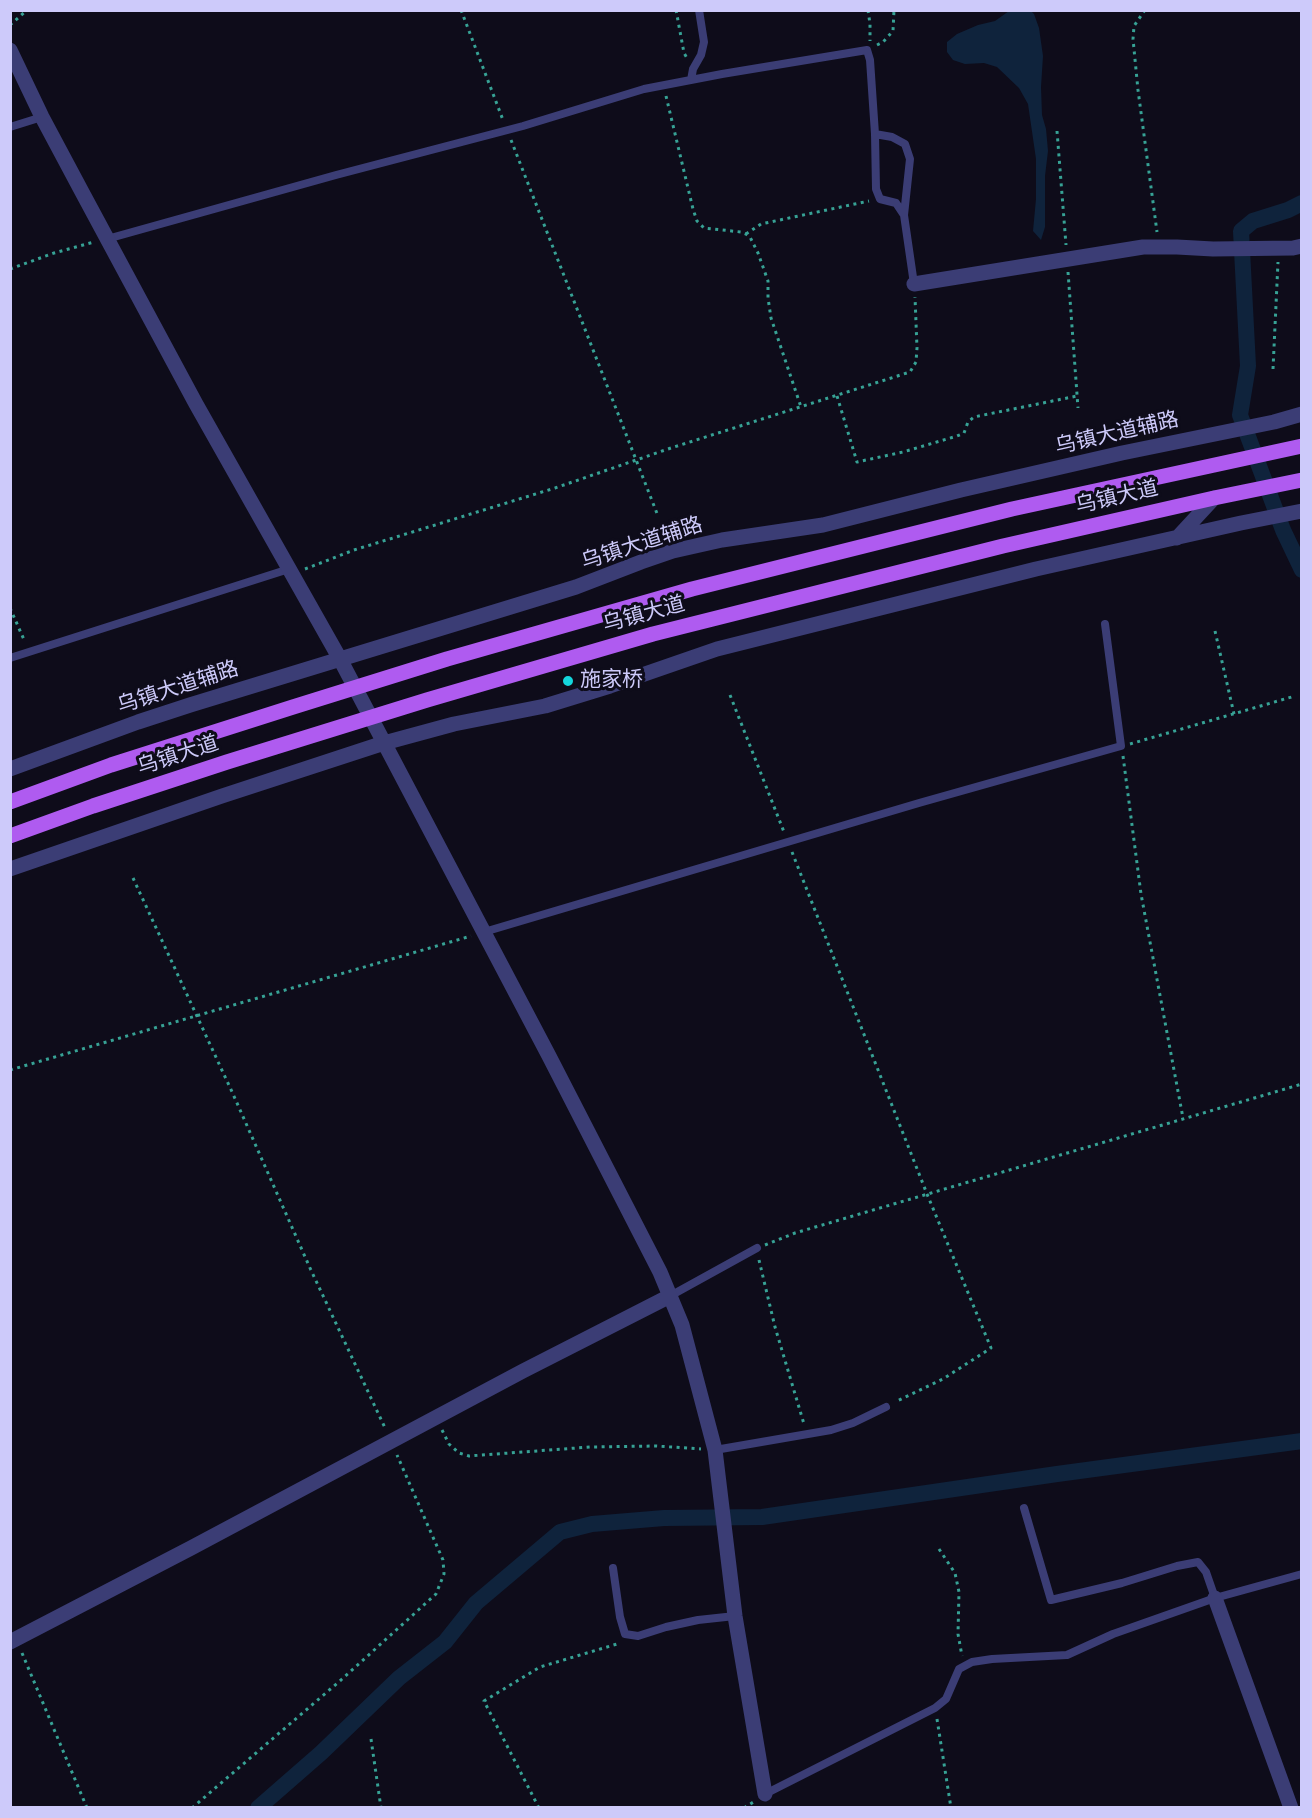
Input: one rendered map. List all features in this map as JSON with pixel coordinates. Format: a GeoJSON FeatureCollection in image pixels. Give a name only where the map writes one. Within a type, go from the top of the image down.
{"type":"FeatureCollection","features":[{"type":"Feature","properties":{"kind":"main road","name":"乌镇大道"},"geometry":{"type":"LineString","coordinates":[[10,802],[111,765],[354,687],[692,589],[1012,509],[1302,446]]}},
{"type":"Feature","properties":{"kind":"main road","name":"乌镇大道"},"geometry":{"type":"LineString","coordinates":[[10,836],[93,806],[371,718],[683,626],[1003,546],[1296,481]]}},
{"type":"Feature","properties":{"kind":"street"},"geometry":{"type":"LineString","coordinates":[[10,50],[42,117],[196,404],[340,659],[660,1272],[682,1325],[715,1450],[735,1616],[765,1794]]}},
{"type":"Feature","properties":{"kind":"street"},"geometry":{"type":"LineString","coordinates":[[914,284],[1108,252],[1159,247],[1213,249],[1302,246]]}},
{"type":"Feature","properties":{"kind":"street","name":"乌镇大道辅路"},"geometry":{"type":"LineString","coordinates":[[10,769],[148,719],[576,587],[641,562],[697,545],[823,525],[971,488],[1302,414]]}},
{"type":"Feature","properties":{"kind":"street"},"geometry":{"type":"LineString","coordinates":[[1177,538],[1219,497]]}},
{"type":"Feature","properties":{"kind":"street"},"geometry":{"type":"LineString","coordinates":[[10,869],[384,743],[454,724],[545,706],[610,687],[689,657],[728,646],[1036,569],[1299,511]]}},
{"type":"Feature","properties":{"kind":"street"},"geometry":{"type":"LineString","coordinates":[[13,1640],[670,1296]]}},
{"type":"Feature","properties":{"kind":"street"},"geometry":{"type":"LineString","coordinates":[[1215,1598],[1291,1808]]}},
{"type":"Feature","properties":{"kind":"lane"},"geometry":{"type":"LineString","coordinates":[[691,80],[704,42],[699,10]]}},
{"type":"Feature","properties":{"kind":"lane"},"geometry":{"type":"LineString","coordinates":[[107,239],[507,130],[644,89],[867,50],[870,60],[875,134],[876,189],[880,199],[896,203],[904,215]]}},
{"type":"Feature","properties":{"kind":"lane"},"geometry":{"type":"LineString","coordinates":[[10,127],[42,117]]}},
{"type":"Feature","properties":{"kind":"lane"},"geometry":{"type":"LineString","coordinates":[[875,134],[892,137],[905,144],[910,159],[904,215],[914,284]]}},
{"type":"Feature","properties":{"kind":"lane"},"geometry":{"type":"LineString","coordinates":[[10,658],[290,572]]}},
{"type":"Feature","properties":{"kind":"lane"},"geometry":{"type":"LineString","coordinates":[[484,932],[920,803],[1122,746],[1105,624]]}},
{"type":"Feature","properties":{"kind":"lane"},"geometry":{"type":"LineString","coordinates":[[670,1296],[757,1248]]}},
{"type":"Feature","properties":{"kind":"lane"},"geometry":{"type":"LineString","coordinates":[[715,1450],[807,1434],[853,1423],[886,1407]]}},
{"type":"Feature","properties":{"kind":"lane"},"geometry":{"type":"LineString","coordinates":[[1024,1508],[1051,1600],[1198,1562],[1206,1572],[1215,1598]]}},
{"type":"Feature","properties":{"kind":"lane"},"geometry":{"type":"LineString","coordinates":[[613,1568],[625,1634],[638,1636],[687,1622],[735,1616]]}},
{"type":"Feature","properties":{"kind":"lane"},"geometry":{"type":"LineString","coordinates":[[765,1794],[935,1708],[946,1699],[959,1669],[972,1662],[1067,1655],[1113,1634],[1215,1598],[1302,1574]]}},
{"type":"Feature","properties":{"kind":"path"},"geometry":{"type":"LineString","coordinates":[[10,25],[27,10]]}},
{"type":"Feature","properties":{"kind":"path"},"geometry":{"type":"LineString","coordinates":[[461,10],[658,516]]}},
{"type":"Feature","properties":{"kind":"path"},"geometry":{"type":"LineString","coordinates":[[676,10],[684,53],[693,69]]}},
{"type":"Feature","properties":{"kind":"path"},"geometry":{"type":"LineString","coordinates":[[867,50],[870,41],[868,10]]}},
{"type":"Feature","properties":{"kind":"path"},"geometry":{"type":"LineString","coordinates":[[867,50],[884,42],[893,31],[894,10]]}},
{"type":"Feature","properties":{"kind":"path"},"geometry":{"type":"LineString","coordinates":[[1145,10],[1134,27],[1133,39],[1159,247]]}},
{"type":"Feature","properties":{"kind":"path"},"geometry":{"type":"LineString","coordinates":[[664,86],[697,221],[704,228],[741,232],[750,237],[768,281],[771,318],[801,407]]}},
{"type":"Feature","properties":{"kind":"path"},"geometry":{"type":"LineString","coordinates":[[746,234],[761,224],[880,199]]}},
{"type":"Feature","properties":{"kind":"path"},"geometry":{"type":"LineString","coordinates":[[10,269],[54,253],[107,239]]}},
{"type":"Feature","properties":{"kind":"path"},"geometry":{"type":"LineString","coordinates":[[1273,369],[1278,248]]}},
{"type":"Feature","properties":{"kind":"path"},"geometry":{"type":"LineString","coordinates":[[290,572],[910,372],[916,362],[917,348],[914,284]]}},
{"type":"Feature","properties":{"kind":"path"},"geometry":{"type":"LineString","coordinates":[[837,396],[857,462],[903,452],[964,433],[968,422],[974,417],[1077,396]]}},
{"type":"Feature","properties":{"kind":"path"},"geometry":{"type":"LineString","coordinates":[[10,608],[29,653]]}},
{"type":"Feature","properties":{"kind":"path"},"geometry":{"type":"LineString","coordinates":[[1215,631],[1234,714]]}},
{"type":"Feature","properties":{"kind":"path"},"geometry":{"type":"LineString","coordinates":[[730,694],[927,1194],[992,1347],[943,1379],[886,1407]]}},
{"type":"Feature","properties":{"kind":"path"},"geometry":{"type":"LineString","coordinates":[[1183,1118],[1141,894],[1122,746],[1295,696]]}},
{"type":"Feature","properties":{"kind":"path"},"geometry":{"type":"LineString","coordinates":[[133,878],[391,1441],[443,1560],[444,1574],[436,1594],[342,1680],[192,1808]]}},
{"type":"Feature","properties":{"kind":"path"},"geometry":{"type":"LineString","coordinates":[[10,1070],[484,932]]}},
{"type":"Feature","properties":{"kind":"path"},"geometry":{"type":"LineString","coordinates":[[807,1434],[775,1327],[757,1248],[795,1233],[1302,1084]]}},
{"type":"Feature","properties":{"kind":"path"},"geometry":{"type":"LineString","coordinates":[[436,1417],[449,1444],[459,1453],[469,1456],[656,1446],[715,1450]]}},
{"type":"Feature","properties":{"kind":"path"},"geometry":{"type":"LineString","coordinates":[[939,1549],[955,1573],[959,1592],[958,1634],[964,1666]]}},
{"type":"Feature","properties":{"kind":"path"},"geometry":{"type":"LineString","coordinates":[[539,1808],[484,1701],[540,1667],[617,1644],[625,1634]]}},
{"type":"Feature","properties":{"kind":"path"},"geometry":{"type":"LineString","coordinates":[[13,1640],[87,1808]]}},
{"type":"Feature","properties":{"kind":"path"},"geometry":{"type":"LineString","coordinates":[[935,1708],[951,1808]]}},
{"type":"Feature","properties":{"kind":"path"},"geometry":{"type":"LineString","coordinates":[[371,1739],[381,1808]]}},
{"type":"Feature","properties":{"kind":"water"},"geometry":{"type":"Polygon","coordinates":[[[1009,11],[1031,11],[1034,14],[1039,28],[1043,56],[1042,115],[1048,151],[1045,176],[1045,227],[1041,240],[1033,231],[1036,159],[1028,104],[1019,88],[997,67],[984,63],[965,64],[953,60],[947,52],[947,42],[957,34],[995,21],[1009,11]]]}},
{"type":"Feature","properties":{"kind":"waterway"},"geometry":{"type":"LineString","coordinates":[[1302,203],[1253,221],[1241,231],[1248,366],[1240,415],[1283,530],[1302,570]]}},
{"type":"Feature","properties":{"kind":"waterway"},"geometry":{"type":"LineString","coordinates":[[258,1808],[321,1753],[399,1678],[445,1642],[476,1603],[560,1532],[592,1524],[664,1518],[762,1517],[1302,1441]]}},
{"type":"Feature","properties":{"kind":"place","name":"施家桥"},"geometry":{"type":"Point","coordinates":[568,681]}}]}
